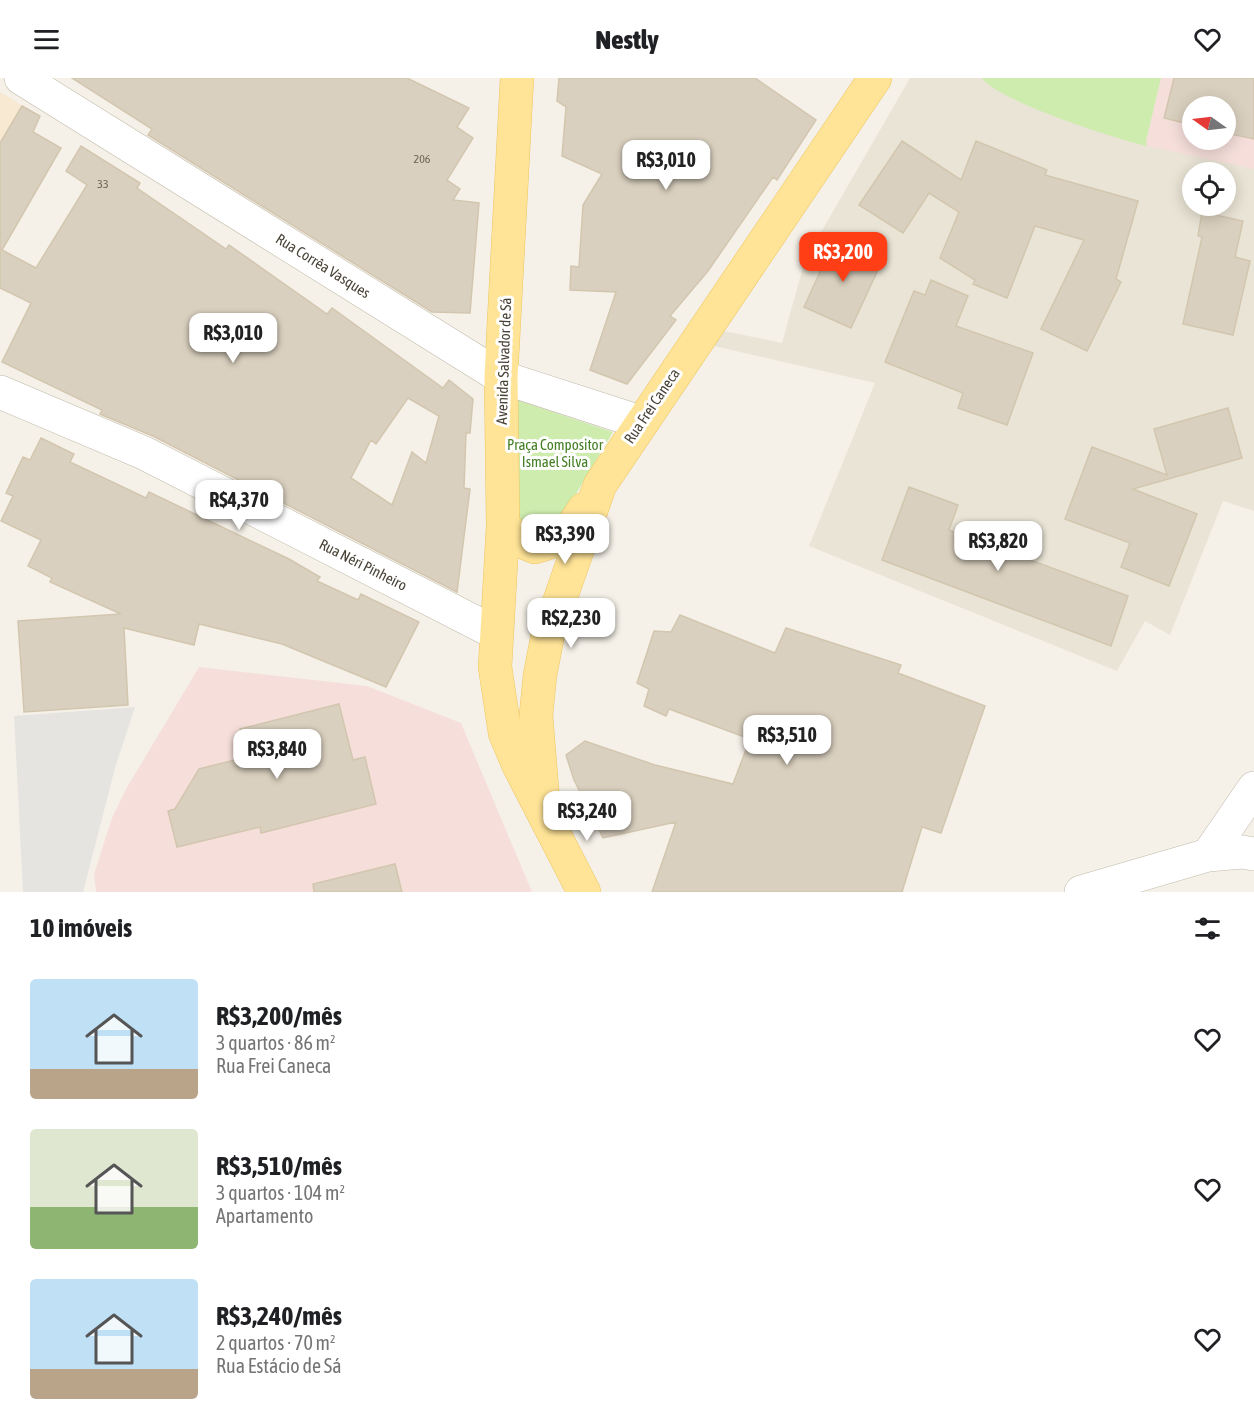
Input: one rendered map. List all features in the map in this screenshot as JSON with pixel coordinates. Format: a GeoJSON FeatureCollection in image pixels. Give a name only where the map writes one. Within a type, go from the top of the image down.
{"type":"FeatureCollection","features":[{"type":"Feature","properties":{"kind":"main road","name":"Avenida Salvador de Sá"},"geometry":{"type":"LineString","coordinates":[[517,78],[501,376],[503,526],[495,667],[505,733],[518,764],[584,892]]}},
{"type":"Feature","properties":{"kind":"main road","name":"Rua Frei Caneca"},"geometry":{"type":"LineString","coordinates":[[544,814],[536,715],[540,675],[548,634],[600,485],[640,422],[794,201],[875,78]]}},
{"type":"Feature","properties":{"kind":"main road"},"geometry":{"type":"LineString","coordinates":[[503,526],[521,541],[535,547],[555,542],[570,531],[600,485]]}},
{"type":"Feature","properties":{"kind":"street","name":"Rua Corrêa Vasques"},"geometry":{"type":"LineString","coordinates":[[21,78],[501,376],[640,422]]}},
{"type":"Feature","properties":{"kind":"street","name":"Rua Néri Pinheiro"},"geometry":{"type":"LineString","coordinates":[[4,398],[144,453],[496,633]]}},
{"type":"Feature","properties":{"kind":"street"},"geometry":{"type":"LineString","coordinates":[[1208,855],[1254,788]]}},
{"type":"Feature","properties":{"kind":"street"},"geometry":{"type":"LineString","coordinates":[[1081,892],[1208,855],[1242,852],[1254,854]]}},
{"type":"Feature","properties":{"kind":"shaded area"},"geometry":{"type":"Polygon","coordinates":[[[910,78],[1254,78],[1254,511],[1223,501],[1170,635],[1145,621],[1117,671],[809,546],[875,383],[714,346],[719,330],[782,343],[805,260],[910,78]]]}},
{"type":"Feature","properties":{"kind":"shaded area"},"geometry":{"type":"Polygon","coordinates":[[[1161,78],[1254,78],[1254,169],[1236,165],[1236,162],[1221,162],[1147,146],[1146,141],[1161,78]]]}},
{"type":"Feature","properties":{"kind":"shaded area"},"geometry":{"type":"Polygon","coordinates":[[[0,92],[40,116],[0,184],[0,92]]]}},
{"type":"Feature","properties":{"kind":"shaded area"},"geometry":{"type":"Polygon","coordinates":[[[199,667],[367,686],[461,723],[532,892],[96,892],[94,874],[112,818],[126,789],[199,667]]]}},
{"type":"Feature","properties":{"kind":"shaded area"},"geometry":{"type":"Polygon","coordinates":[[[135,707],[115,768],[83,892],[23,892],[14,716],[135,707]]]}},
{"type":"Feature","properties":{"kind":"green space"},"geometry":{"type":"Polygon","coordinates":[[[982,78],[1161,78],[1146,141],[1147,146],[1110,136],[1033,108],[992,87],[982,78]]]}},
{"type":"Feature","properties":{"kind":"green space","name":"Praça Compositor Ismael Silva"},"geometry":{"type":"Polygon","coordinates":[[[517,400],[613,432],[555,529],[542,539],[516,524],[517,400]]]}},
{"type":"Feature","properties":{"kind":"building"},"geometry":{"type":"Polygon","coordinates":[[[72,78],[407,78],[469,108],[457,127],[473,138],[447,180],[460,189],[453,200],[479,203],[470,313],[432,312],[148,135],[152,129],[72,78]]]}},
{"type":"Feature","properties":{"kind":"building"},"geometry":{"type":"Polygon","coordinates":[[[559,78],[755,78],[816,120],[777,180],[773,177],[708,271],[670,316],[676,320],[627,384],[590,370],[616,292],[570,290],[571,266],[579,267],[583,205],[602,174],[562,156],[566,107],[557,101],[559,78]]]}},
{"type":"Feature","properties":{"kind":"building"},"geometry":{"type":"Polygon","coordinates":[[[1174,78],[1254,78],[1254,139],[1236,135],[1236,96],[1182,96],[1182,122],[1164,118],[1174,78]]]}},
{"type":"Feature","properties":{"kind":"building"},"geometry":{"type":"Polygon","coordinates":[[[22,106],[40,116],[33,132],[61,148],[2,250],[36,268],[87,185],[66,171],[81,146],[140,183],[137,188],[226,249],[229,245],[327,314],[332,308],[443,388],[449,380],[473,399],[470,433],[466,433],[464,488],[470,489],[457,592],[153,436],[100,414],[102,410],[2,362],[31,303],[0,288],[0,143],[22,106]],[[408,398],[376,444],[371,440],[351,478],[392,505],[412,452],[426,463],[439,416],[408,398]]]}},
{"type":"Feature","properties":{"kind":"building"},"geometry":{"type":"Polygon","coordinates":[[[902,141],[961,180],[976,141],[1047,170],[1045,175],[1138,201],[1116,279],[1121,282],[1087,351],[1041,329],[1084,240],[1035,226],[1007,298],[973,284],[975,280],[940,258],[959,212],[929,193],[903,233],[859,205],[902,141]]]}},
{"type":"Feature","properties":{"kind":"building"},"geometry":{"type":"Polygon","coordinates":[[[1201,216],[1220,216],[1243,221],[1235,257],[1250,261],[1233,335],[1183,324],[1202,237],[1198,236],[1201,216]]]}},
{"type":"Feature","properties":{"kind":"building"},"geometry":{"type":"Polygon","coordinates":[[[836,237],[883,259],[851,328],[804,307],[836,237]]]}},
{"type":"Feature","properties":{"kind":"building"},"geometry":{"type":"Polygon","coordinates":[[[931,280],[968,296],[956,326],[1033,353],[1007,425],[958,408],[963,393],[885,362],[914,291],[925,295],[931,280]]]}},
{"type":"Feature","properties":{"kind":"building"},"geometry":{"type":"Polygon","coordinates":[[[1228,408],[1242,458],[1133,489],[1197,514],[1169,586],[1121,567],[1130,543],[1065,519],[1092,447],[1167,475],[1154,429],[1228,408]]]}},
{"type":"Feature","properties":{"kind":"building"},"geometry":{"type":"Polygon","coordinates":[[[41,438],[74,454],[70,462],[146,498],[149,492],[289,559],[320,577],[317,581],[358,600],[361,594],[419,622],[386,687],[282,644],[199,624],[194,645],[124,628],[128,705],[24,712],[18,621],[121,614],[50,582],[52,578],[28,566],[41,540],[1,521],[13,496],[6,493],[23,457],[30,460],[41,438]]]}},
{"type":"Feature","properties":{"kind":"building"},"geometry":{"type":"Polygon","coordinates":[[[909,487],[958,505],[949,530],[1128,596],[1111,646],[882,560],[909,487]]]}},
{"type":"Feature","properties":{"kind":"building"},"geometry":{"type":"Polygon","coordinates":[[[680,615],[775,653],[786,628],[901,665],[898,673],[985,706],[941,833],[922,827],[902,892],[652,892],[676,822],[603,838],[574,780],[566,755],[585,741],[655,765],[733,784],[750,739],[669,709],[666,716],[644,706],[649,689],[637,683],[654,631],[671,632],[680,615]]]}},
{"type":"Feature","properties":{"kind":"building"},"geometry":{"type":"Polygon","coordinates":[[[339,704],[353,760],[365,757],[376,804],[261,833],[260,827],[177,847],[168,811],[175,809],[199,769],[247,757],[240,729],[339,704]]]}},
{"type":"Feature","properties":{"kind":"building"},"geometry":{"type":"Polygon","coordinates":[[[395,864],[402,892],[314,892],[313,884],[395,864]]]}}]}
